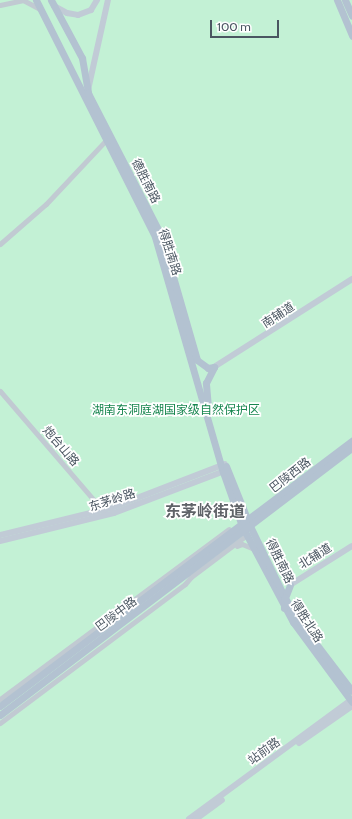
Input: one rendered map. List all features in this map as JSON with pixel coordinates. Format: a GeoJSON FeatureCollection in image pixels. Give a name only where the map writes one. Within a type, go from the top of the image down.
{"type":"FeatureCollection","features":[{"type":"Feature","properties":{"kind":"main road","name":"得胜南路"},"geometry":{"type":"LineString","coordinates":[[36,0],[155,237],[224,468],[245,527],[285,598],[284,608]]}},
{"type":"Feature","properties":{"kind":"main road"},"geometry":{"type":"LineString","coordinates":[[53,3],[71,14],[82,14],[90,10],[97,0]]}},
{"type":"Feature","properties":{"kind":"main road"},"geometry":{"type":"LineString","coordinates":[[88,94],[108,0]]}},
{"type":"Feature","properties":{"kind":"main road"},"geometry":{"type":"LineString","coordinates":[[337,0],[352,36]]}},
{"type":"Feature","properties":{"kind":"main road"},"geometry":{"type":"LineString","coordinates":[[346,0],[352,16]]}},
{"type":"Feature","properties":{"kind":"main road","name":"德胜南路"},"geometry":{"type":"LineString","coordinates":[[53,3],[82,58],[88,94],[161,235],[197,360],[208,368],[214,367]]}},
{"type":"Feature","properties":{"kind":"main road","name":"南辅道"},"geometry":{"type":"LineString","coordinates":[[214,367],[352,279]]}},
{"type":"Feature","properties":{"kind":"main road","name":"得胜南路"},"geometry":{"type":"LineString","coordinates":[[214,367],[206,383],[205,395],[224,468]]}},
{"type":"Feature","properties":{"kind":"main road","name":"巴陵西路"},"geometry":{"type":"LineString","coordinates":[[245,527],[352,441]]}},
{"type":"Feature","properties":{"kind":"main road","name":"巴陵西路"},"geometry":{"type":"LineString","coordinates":[[245,527],[352,448]]}},
{"type":"Feature","properties":{"kind":"main road","name":"东茅岭路"},"geometry":{"type":"LineString","coordinates":[[0,541],[104,512],[224,468]]}},
{"type":"Feature","properties":{"kind":"main road","name":"东茅岭路"},"geometry":{"type":"LineString","coordinates":[[0,535],[104,512]]}},
{"type":"Feature","properties":{"kind":"main road","name":"得胜北路"},"geometry":{"type":"LineString","coordinates":[[245,527],[252,548],[284,608],[310,647],[352,702]]}},
{"type":"Feature","properties":{"kind":"main road","name":"巴陵中路"},"geometry":{"type":"LineString","coordinates":[[2,711],[37,687],[245,527]]}},
{"type":"Feature","properties":{"kind":"main road","name":"巴陵中路"},"geometry":{"type":"LineString","coordinates":[[2,711],[245,527]]}},
{"type":"Feature","properties":{"kind":"main road","name":"北辅道"},"geometry":{"type":"LineString","coordinates":[[290,585],[352,546]]}},
{"type":"Feature","properties":{"kind":"main road"},"geometry":{"type":"LineString","coordinates":[[267,576],[277,582],[290,585],[285,598],[314,644],[352,691]]}},
{"type":"Feature","properties":{"kind":"main road","name":"站前路"},"geometry":{"type":"LineString","coordinates":[[189,819],[352,702]]}},
{"type":"Feature","properties":{"kind":"main road","name":"站前路"},"geometry":{"type":"LineString","coordinates":[[196,819],[352,702]]}},
{"type":"Feature","properties":{"kind":"street"},"geometry":{"type":"LineString","coordinates":[[0,5],[23,0],[42,10]]}},
{"type":"Feature","properties":{"kind":"street"},"geometry":{"type":"LineString","coordinates":[[0,244],[46,204],[106,140]]}},
{"type":"Feature","properties":{"kind":"street","name":"炮台山路"},"geometry":{"type":"LineString","coordinates":[[0,391],[104,512]]}},
{"type":"Feature","properties":{"kind":"street"},"geometry":{"type":"LineString","coordinates":[[232,548],[245,527]]}},
{"type":"Feature","properties":{"kind":"street"},"geometry":{"type":"LineString","coordinates":[[0,698],[195,552],[245,527]]}},
{"type":"Feature","properties":{"kind":"street"},"geometry":{"type":"LineString","coordinates":[[0,723],[232,548],[242,544],[252,548]]}},
{"type":"Feature","properties":{"kind":"street"},"geometry":{"type":"LineString","coordinates":[[37,687],[47,688]]}},
{"type":"Feature","properties":{"kind":"street"},"geometry":{"type":"LineString","coordinates":[[2,711],[18,709]]}},
{"type":"Feature","properties":{"kind":"green space","name":"湖南东洞庭湖国家级自然保护区"},"geometry":{"type":"Polygon","coordinates":[[[0,0],[352,0],[352,819],[0,819],[0,0]]]}},
{"type":"Feature","properties":{"kind":"district","name":"东茅岭街道"},"geometry":{"type":"Point","coordinates":[205,512]}}]}
